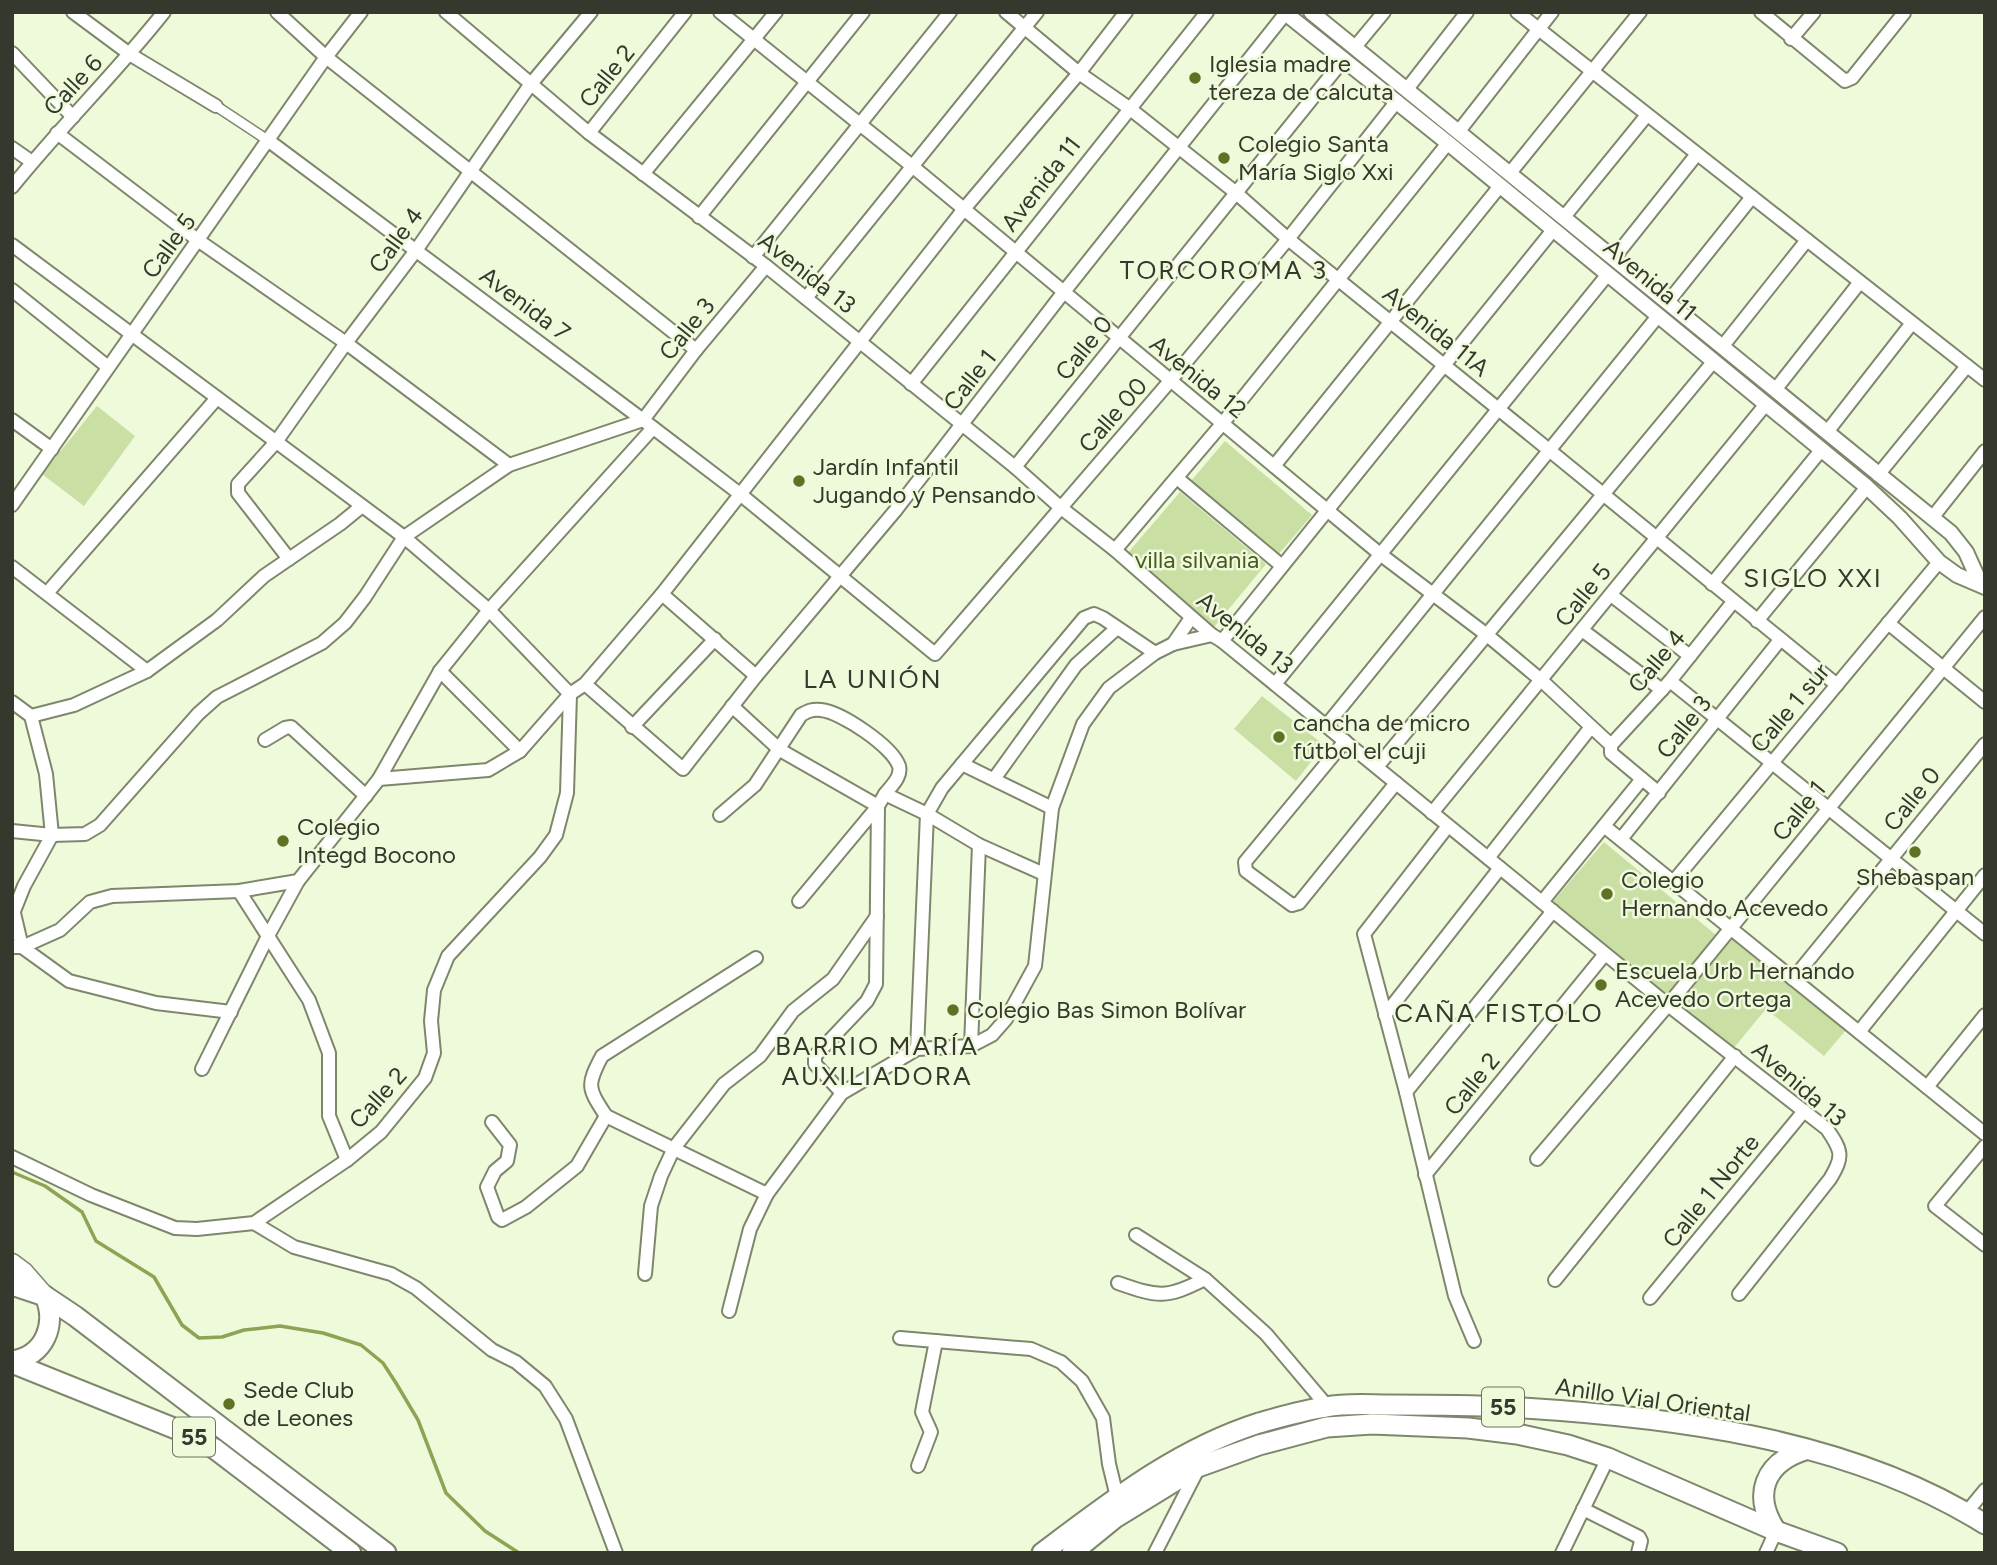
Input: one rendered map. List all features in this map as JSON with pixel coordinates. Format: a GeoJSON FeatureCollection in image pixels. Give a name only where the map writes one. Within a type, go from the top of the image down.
{"type":"FeatureCollection","features":[{"type":"Feature","properties":{"kind":"highway","name":"55"},"geometry":{"type":"LineString","coordinates":[[12,1285],[44,1296],[75,1316],[386,1553]]}},
{"type":"Feature","properties":{"kind":"highway"},"geometry":{"type":"LineString","coordinates":[[12,1362],[30,1355],[45,1339],[51,1318],[44,1296]]}},
{"type":"Feature","properties":{"kind":"highway","name":"55"},"geometry":{"type":"LineString","coordinates":[[12,1362],[186,1433],[215,1449],[351,1553]]}},
{"type":"Feature","properties":{"kind":"highway","name":"Anillo Vial Oriental"},"geometry":{"type":"LineString","coordinates":[[1042,1553],[1161,1467],[1217,1439],[1259,1423],[1327,1406],[1466,1405],[1541,1409],[1706,1427],[1805,1450],[1875,1470],[1938,1497],[1979,1522]]}},
{"type":"Feature","properties":{"kind":"highway","name":"55"},"geometry":{"type":"LineString","coordinates":[[1074,1552],[1115,1518],[1198,1468],[1259,1445],[1326,1427],[1372,1424],[1468,1428],[1517,1434],[1568,1445],[1608,1458],[1776,1531],[1837,1553]]}},
{"type":"Feature","properties":{"kind":"highway"},"geometry":{"type":"LineString","coordinates":[[1776,1531],[1767,1516],[1763,1499],[1766,1482],[1775,1466],[1789,1455],[1805,1450]]}},
{"type":"Feature","properties":{"kind":"main road"},"geometry":{"type":"LineString","coordinates":[[12,1263],[24,1272],[44,1296]]}},
{"type":"Feature","properties":{"kind":"street","name":"Avenida 7"},"geometry":{"type":"LineString","coordinates":[[73,12],[131,55],[268,141],[417,249],[740,494],[935,654]]}},
{"type":"Feature","properties":{"kind":"street","name":"Calle 6"},"geometry":{"type":"LineString","coordinates":[[12,187],[57,133],[131,55],[164,12]]}},
{"type":"Feature","properties":{"kind":"street"},"geometry":{"type":"LineString","coordinates":[[277,12],[326,57],[696,350]]}},
{"type":"Feature","properties":{"kind":"street","name":"Calle 5"},"geometry":{"type":"LineString","coordinates":[[12,505],[326,57],[361,12]]}},
{"type":"Feature","properties":{"kind":"street","name":"Avenida 13"},"geometry":{"type":"LineString","coordinates":[[446,12],[530,85],[766,266],[1015,467],[1115,550],[1191,618],[1668,1005],[1827,1129],[1838,1145],[1840,1163],[1830,1180],[1739,1294]]}},
{"type":"Feature","properties":{"kind":"street","name":"Calle 4"},"geometry":{"type":"LineString","coordinates":[[289,559],[238,493],[238,484],[276,442],[417,249],[530,85],[591,12]]}},
{"type":"Feature","properties":{"kind":"street","name":"Calle 2"},"geometry":{"type":"LineString","coordinates":[[589,132],[685,12]]}},
{"type":"Feature","properties":{"kind":"street","name":"Avenida 12"},"geometry":{"type":"LineString","coordinates":[[720,12],[912,166],[1380,554],[1487,635],[1541,680],[1611,745],[1611,753],[1642,779]]}},
{"type":"Feature","properties":{"kind":"street"},"geometry":{"type":"LineString","coordinates":[[643,174],[776,12]]}},
{"type":"Feature","properties":{"kind":"street"},"geometry":{"type":"LineString","coordinates":[[699,217],[863,12]]}},
{"type":"Feature","properties":{"kind":"street"},"geometry":{"type":"LineString","coordinates":[[752,257],[950,12]]}},
{"type":"Feature","properties":{"kind":"street","name":"Avenida 11A"},"geometry":{"type":"LineString","coordinates":[[1006,12],[1079,73],[1129,108],[1235,192],[1287,239],[1392,321],[1837,685]]}},
{"type":"Feature","properties":{"kind":"street"},"geometry":{"type":"LineString","coordinates":[[806,298],[1037,12]]}},
{"type":"Feature","properties":{"kind":"street"},"geometry":{"type":"LineString","coordinates":[[379,779],[488,770],[520,751],[570,694],[585,684],[662,594],[858,341],[1126,12]]}},
{"type":"Feature","properties":{"kind":"street","name":"Avenida 11"},"geometry":{"type":"LineString","coordinates":[[911,384],[1207,12]]}},
{"type":"Feature","properties":{"kind":"street","name":"Avenida 11"},"geometry":{"type":"LineString","coordinates":[[1284,13],[1397,101],[1867,486],[1939,562],[1957,575],[1982,585],[1979,564],[1951,533],[1311,12]]}},
{"type":"Feature","properties":{"kind":"street"},"geometry":{"type":"LineString","coordinates":[[1355,47],[1384,12]]}},
{"type":"Feature","properties":{"kind":"street"},"geometry":{"type":"LineString","coordinates":[[1407,89],[1467,12]]}},
{"type":"Feature","properties":{"kind":"street"},"geometry":{"type":"LineString","coordinates":[[1517,12],[1985,380]]}},
{"type":"Feature","properties":{"kind":"street"},"geometry":{"type":"LineString","coordinates":[[1459,131],[1552,12]]}},
{"type":"Feature","properties":{"kind":"street"},"geometry":{"type":"LineString","coordinates":[[1761,12],[1844,81],[1852,78],[1905,13]]}},
{"type":"Feature","properties":{"kind":"street"},"geometry":{"type":"LineString","coordinates":[[1791,39],[1814,12]]}},
{"type":"Feature","properties":{"kind":"street","name":"Calle 1"},"geometry":{"type":"LineString","coordinates":[[632,727],[683,769],[756,676],[895,511],[1284,13]]}},
{"type":"Feature","properties":{"kind":"street"},"geometry":{"type":"LineString","coordinates":[[1510,173],[1632,15]]}},
{"type":"Feature","properties":{"kind":"street"},"geometry":{"type":"LineString","coordinates":[[12,52],[73,117]]}},
{"type":"Feature","properties":{"kind":"street","name":"Calle 0"},"geometry":{"type":"LineString","coordinates":[[1015,467],[1344,59]]}},
{"type":"Feature","properties":{"kind":"street","name":"Calle 00"},"geometry":{"type":"LineString","coordinates":[[935,654],[1170,381],[1397,101]]}},
{"type":"Feature","properties":{"kind":"street"},"geometry":{"type":"LineString","coordinates":[[1564,217],[1647,115]]}},
{"type":"Feature","properties":{"kind":"street"},"geometry":{"type":"LineString","coordinates":[[57,133],[199,241],[346,343],[509,465]]}},
{"type":"Feature","properties":{"kind":"street"},"geometry":{"type":"LineString","coordinates":[[1115,550],[1222,424],[1448,143]]}},
{"type":"Feature","properties":{"kind":"street"},"geometry":{"type":"LineString","coordinates":[[12,148],[32,162]]}},
{"type":"Feature","properties":{"kind":"street"},"geometry":{"type":"LineString","coordinates":[[1614,258],[1697,154]]}},
{"type":"Feature","properties":{"kind":"street"},"geometry":{"type":"LineString","coordinates":[[1274,466],[1500,186]]}},
{"type":"Feature","properties":{"kind":"street"},"geometry":{"type":"LineString","coordinates":[[1668,302],[1752,197]]}},
{"type":"Feature","properties":{"kind":"street"},"geometry":{"type":"LineString","coordinates":[[729,1311],[750,1229],[767,1194],[842,1093],[917,1049],[971,1046],[992,1035],[1006,1019],[1035,966],[1052,808],[1083,724],[1109,688],[1155,653],[1173,644],[1217,638],[1282,566],[1553,230]]}},
{"type":"Feature","properties":{"kind":"street"},"geometry":{"type":"LineString","coordinates":[[1723,347],[1807,240]]}},
{"type":"Feature","properties":{"kind":"street"},"geometry":{"type":"LineString","coordinates":[[12,245],[404,537],[489,610],[570,694]]}},
{"type":"Feature","properties":{"kind":"street","name":"Calle 3"},"geometry":{"type":"LineString","coordinates":[[202,1069],[298,881],[379,779],[440,671],[648,424],[696,350],[766,266]]}},
{"type":"Feature","properties":{"kind":"street"},"geometry":{"type":"LineString","coordinates":[[1275,684],[1608,274]]}},
{"type":"Feature","properties":{"kind":"street"},"geometry":{"type":"LineString","coordinates":[[1775,390],[1860,282]]}},
{"type":"Feature","properties":{"kind":"street"},"geometry":{"type":"LineString","coordinates":[[12,290],[108,367]]}},
{"type":"Feature","properties":{"kind":"street"},"geometry":{"type":"LineString","coordinates":[[1326,726],[1658,316]]}},
{"type":"Feature","properties":{"kind":"street"},"geometry":{"type":"LineString","coordinates":[[1827,432],[1912,323]]}},
{"type":"Feature","properties":{"kind":"street"},"geometry":{"type":"LineString","coordinates":[[1377,767],[1713,362]]}},
{"type":"Feature","properties":{"kind":"street"},"geometry":{"type":"LineString","coordinates":[[1878,475],[1967,366]]}},
{"type":"Feature","properties":{"kind":"street"},"geometry":{"type":"LineString","coordinates":[[48,592],[217,398]]}},
{"type":"Feature","properties":{"kind":"street","name":"Calle 5"},"geometry":{"type":"LineString","coordinates":[[1432,813],[1766,404]]}},
{"type":"Feature","properties":{"kind":"street"},"geometry":{"type":"LineString","coordinates":[[12,420],[52,449]]}},
{"type":"Feature","properties":{"kind":"street"},"geometry":{"type":"LineString","coordinates":[[12,831],[52,835],[85,834],[100,825],[198,713],[217,697],[322,643],[345,623],[404,537],[509,465],[648,424]]}},
{"type":"Feature","properties":{"kind":"street"},"geometry":{"type":"LineString","coordinates":[[1712,584],[1822,449]]}},
{"type":"Feature","properties":{"kind":"street"},"geometry":{"type":"LineString","coordinates":[[1932,518],[1985,452]]}},
{"type":"Feature","properties":{"kind":"street"},"geometry":{"type":"LineString","coordinates":[[1177,478],[1282,566]]}},
{"type":"Feature","properties":{"kind":"street"},"geometry":{"type":"LineString","coordinates":[[1757,621],[1867,486]]}},
{"type":"Feature","properties":{"kind":"street"},"geometry":{"type":"LineString","coordinates":[[31,716],[74,705],[147,671],[217,620],[264,576],[362,506]]}},
{"type":"Feature","properties":{"kind":"street","name":"Calle 1 sur"},"geometry":{"type":"LineString","coordinates":[[1673,881],[1939,562]]}},
{"type":"Feature","properties":{"kind":"street"},"geometry":{"type":"LineString","coordinates":[[12,567],[48,592],[147,671]]}},
{"type":"Feature","properties":{"kind":"street"},"geometry":{"type":"LineString","coordinates":[[662,594],[756,676]]}},
{"type":"Feature","properties":{"kind":"street"},"geometry":{"type":"LineString","coordinates":[[1611,595],[1690,656]]}},
{"type":"Feature","properties":{"kind":"street","name":"Calle 4"},"geometry":{"type":"LineString","coordinates":[[1611,745],[1666,685],[1733,602]]}},
{"type":"Feature","properties":{"kind":"street"},"geometry":{"type":"LineString","coordinates":[[917,1049],[927,814],[942,788],[1084,618],[1094,614],[1155,653]]}},
{"type":"Feature","properties":{"kind":"street","name":"Calle 1"},"geometry":{"type":"LineString","coordinates":[[1537,1158],[1668,1005],[1985,617]]}},
{"type":"Feature","properties":{"kind":"street"},"geometry":{"type":"LineString","coordinates":[[1173,644],[1191,618]]}},
{"type":"Feature","properties":{"kind":"street"},"geometry":{"type":"LineString","coordinates":[[1888,623],[1985,702]]}},
{"type":"Feature","properties":{"kind":"street"},"geometry":{"type":"LineString","coordinates":[[994,779],[1076,665],[1117,628]]}},
{"type":"Feature","properties":{"kind":"street"},"geometry":{"type":"LineString","coordinates":[[1582,630],[1717,719],[1985,934]]}},
{"type":"Feature","properties":{"kind":"street"},"geometry":{"type":"LineString","coordinates":[[585,684],[632,727],[715,639]]}},
{"type":"Feature","properties":{"kind":"street","name":"Calle 3"},"geometry":{"type":"LineString","coordinates":[[1621,839],[1780,640]]}},
{"type":"Feature","properties":{"kind":"street"},"geometry":{"type":"LineString","coordinates":[[440,671],[520,751]]}},
{"type":"Feature","properties":{"kind":"street","name":"Calle 2"},"geometry":{"type":"LineString","coordinates":[[12,1157],[91,1195],[175,1228],[197,1228],[254,1223],[347,1160],[381,1132],[425,1078],[434,1053],[430,1021],[434,990],[448,956],[540,857],[556,835],[567,793],[570,694]]}},
{"type":"Feature","properties":{"kind":"street"},"geometry":{"type":"LineString","coordinates":[[12,702],[31,716],[46,775],[52,835],[24,886],[13,914],[17,947],[69,981],[156,1003],[231,1012]]}},
{"type":"Feature","properties":{"kind":"street"},"geometry":{"type":"LineString","coordinates":[[732,706],[780,750],[878,806]]}},
{"type":"Feature","properties":{"kind":"street"},"geometry":{"type":"LineString","coordinates":[[720,815],[755,785],[801,715],[810,710],[824,710],[853,724],[886,747],[899,766],[898,777],[878,806],[799,901]]}},
{"type":"Feature","properties":{"kind":"street"},"geometry":{"type":"LineString","coordinates":[[265,740],[291,727],[366,796]]}},
{"type":"Feature","properties":{"kind":"street"},"geometry":{"type":"LineString","coordinates":[[1488,858],[1591,727]]}},
{"type":"Feature","properties":{"kind":"street"},"geometry":{"type":"LineString","coordinates":[[1345,741],[1245,862],[1245,870],[1292,905],[1299,903],[1396,783]]}},
{"type":"Feature","properties":{"kind":"street","name":"Calle 0"},"geometry":{"type":"LineString","coordinates":[[1793,979],[1985,744]]}},
{"type":"Feature","properties":{"kind":"street"},"geometry":{"type":"LineString","coordinates":[[962,764],[1052,808]]}},
{"type":"Feature","properties":{"kind":"street"},"geometry":{"type":"LineString","coordinates":[[1642,779],[1659,793]]}},
{"type":"Feature","properties":{"kind":"street","name":"Calle 3"},"geometry":{"type":"LineString","coordinates":[[1406,1092],[1642,779]]}},
{"type":"Feature","properties":{"kind":"street"},"geometry":{"type":"LineString","coordinates":[[885,794],[927,814],[979,845],[1044,874]]}},
{"type":"Feature","properties":{"kind":"street"},"geometry":{"type":"LineString","coordinates":[[842,1093],[814,1065],[815,1056],[867,1001],[876,984],[878,806]]}},
{"type":"Feature","properties":{"kind":"street"},"geometry":{"type":"LineString","coordinates":[[1448,826],[1364,934],[1406,1092],[1455,1296],[1474,1341]]}},
{"type":"Feature","properties":{"kind":"street"},"geometry":{"type":"LineString","coordinates":[[1604,826],[1985,1135]]}},
{"type":"Feature","properties":{"kind":"street"},"geometry":{"type":"LineString","coordinates":[[971,1046],[979,845]]}},
{"type":"Feature","properties":{"kind":"street"},"geometry":{"type":"LineString","coordinates":[[1385,1015],[1500,868]]}},
{"type":"Feature","properties":{"kind":"street"},"geometry":{"type":"LineString","coordinates":[[1859,1032],[1985,875]]}},
{"type":"Feature","properties":{"kind":"street"},"geometry":{"type":"LineString","coordinates":[[17,947],[60,930],[90,902],[112,896],[239,891],[298,881]]}},
{"type":"Feature","properties":{"kind":"street"},"geometry":{"type":"LineString","coordinates":[[239,891],[309,1000],[330,1053],[330,1116],[347,1160]]}},
{"type":"Feature","properties":{"kind":"street"},"geometry":{"type":"LineString","coordinates":[[645,1274],[651,1206],[674,1148],[724,1084],[760,1056],[793,1011],[832,979],[877,916]]}},
{"type":"Feature","properties":{"kind":"street","name":"Calle 2"},"geometry":{"type":"LineString","coordinates":[[1425,1175],[1605,954]]}},
{"type":"Feature","properties":{"kind":"street"},"geometry":{"type":"LineString","coordinates":[[756,958],[602,1056],[590,1078],[593,1097],[606,1116],[767,1194]]}},
{"type":"Feature","properties":{"kind":"street"},"geometry":{"type":"LineString","coordinates":[[1927,1087],[1985,1015]]}},
{"type":"Feature","properties":{"kind":"street"},"geometry":{"type":"LineString","coordinates":[[1555,1280],[1735,1056]]}},
{"type":"Feature","properties":{"kind":"street","name":"Calle 1 Norte"},"geometry":{"type":"LineString","coordinates":[[1650,1298],[1804,1111]]}},
{"type":"Feature","properties":{"kind":"street"},"geometry":{"type":"LineString","coordinates":[[492,1122],[510,1144],[507,1161],[495,1171],[487,1187],[498,1217],[502,1220],[526,1208],[577,1166],[606,1116]]}},
{"type":"Feature","properties":{"kind":"street"},"geometry":{"type":"LineString","coordinates":[[1985,1146],[1935,1206],[1985,1245]]}},
{"type":"Feature","properties":{"kind":"street"},"geometry":{"type":"LineString","coordinates":[[254,1223],[294,1247],[391,1274],[416,1288],[492,1350],[516,1362],[545,1386],[566,1419],[616,1553]]}},
{"type":"Feature","properties":{"kind":"street"},"geometry":{"type":"LineString","coordinates":[[1136,1235],[1205,1279],[1266,1334],[1327,1406]]}},
{"type":"Feature","properties":{"kind":"street"},"geometry":{"type":"LineString","coordinates":[[1118,1283],[1154,1296],[1181,1292],[1205,1279]]}},
{"type":"Feature","properties":{"kind":"street"},"geometry":{"type":"LineString","coordinates":[[900,1338],[1031,1349],[1061,1362],[1082,1381],[1103,1418],[1109,1464],[1117,1497]]}},
{"type":"Feature","properties":{"kind":"street"},"geometry":{"type":"LineString","coordinates":[[918,1466],[931,1432],[922,1412],[936,1341]]}},
{"type":"Feature","properties":{"kind":"street"},"geometry":{"type":"LineString","coordinates":[[1562,1553],[1608,1458]]}},
{"type":"Feature","properties":{"kind":"street"},"geometry":{"type":"LineString","coordinates":[[1155,1553],[1198,1468]]}},
{"type":"Feature","properties":{"kind":"street"},"geometry":{"type":"LineString","coordinates":[[1979,1522],[1985,1490]]}},
{"type":"Feature","properties":{"kind":"street"},"geometry":{"type":"LineString","coordinates":[[1157,1492],[1178,1508]]}},
{"type":"Feature","properties":{"kind":"street"},"geometry":{"type":"LineString","coordinates":[[1583,1508],[1639,1537],[1641,1542],[1638,1553]]}},
{"type":"Feature","properties":{"kind":"street"},"geometry":{"type":"LineString","coordinates":[[1766,1553],[1776,1531]]}},
{"type":"Feature","properties":{"kind":"green space"},"geometry":{"type":"Polygon","coordinates":[[[97,406],[135,436],[84,506],[42,474],[97,406]]]}},
{"type":"Feature","properties":{"kind":"green space"},"geometry":{"type":"Polygon","coordinates":[[[1225,441],[1312,515],[1278,555],[1191,481],[1225,441]]]}},
{"type":"Feature","properties":{"kind":"green space","name":"villa silvania"},"geometry":{"type":"Polygon","coordinates":[[[1180,492],[1266,564],[1214,627],[1127,554],[1180,492]]]}},
{"type":"Feature","properties":{"kind":"green space","name":"cancha de micro fútbol el cuji"},"geometry":{"type":"Polygon","coordinates":[[[1262,696],[1324,745],[1296,781],[1234,729],[1262,696]]]}},
{"type":"Feature","properties":{"kind":"green space"},"geometry":{"type":"Polygon","coordinates":[[[1604,842],[1716,935],[1665,996],[1549,906],[1604,842]]]}},
{"type":"Feature","properties":{"kind":"green space"},"geometry":{"type":"Polygon","coordinates":[[[1729,935],[1846,1030],[1824,1056],[1766,1009],[1733,1049],[1675,1003],[1729,935]]]}},
{"type":"Feature","properties":{"kind":"waterway"},"geometry":{"type":"LineString","coordinates":[[12,1172],[45,1186],[82,1212],[96,1241],[154,1277],[182,1325],[199,1338],[222,1337],[244,1330],[280,1326],[323,1333],[361,1345],[383,1363],[418,1420],[446,1493],[485,1531],[519,1553]]}},
{"type":"Feature","properties":{"kind":"place","name":"Iglesia madre tereza de calcuta"},"geometry":{"type":"Point","coordinates":[1195,78]}},
{"type":"Feature","properties":{"kind":"place","name":"Colegio Santa María Siglo Xxi"},"geometry":{"type":"Point","coordinates":[1224,158]}},
{"type":"Feature","properties":{"kind":"place","name":"Jardín Infantil Jugando y Pensando"},"geometry":{"type":"Point","coordinates":[799,481]}},
{"type":"Feature","properties":{"kind":"place","name":"cancha de micro fútbol el cuji"},"geometry":{"type":"Point","coordinates":[1279,737]}},
{"type":"Feature","properties":{"kind":"place","name":"Colegio Integd Bocono"},"geometry":{"type":"Point","coordinates":[283,841]}},
{"type":"Feature","properties":{"kind":"place","name":"Shebaspan"},"geometry":{"type":"Point","coordinates":[1915,852]}},
{"type":"Feature","properties":{"kind":"place","name":"Colegio Hernando Acevedo"},"geometry":{"type":"Point","coordinates":[1607,894]}},
{"type":"Feature","properties":{"kind":"place","name":"Escuela Urb Hernando Acevedo Ortega"},"geometry":{"type":"Point","coordinates":[1601,985]}},
{"type":"Feature","properties":{"kind":"place","name":"Colegio Bas Simon Bolívar"},"geometry":{"type":"Point","coordinates":[953,1010]}},
{"type":"Feature","properties":{"kind":"place","name":"Sede Club de Leones"},"geometry":{"type":"Point","coordinates":[229,1404]}},
{"type":"Feature","properties":{"kind":"district","name":"TORCOROMA 3"},"geometry":{"type":"Point","coordinates":[1224,270]}},
{"type":"Feature","properties":{"kind":"district","name":"SIGLO XXI"},"geometry":{"type":"Point","coordinates":[1813,578]}},
{"type":"Feature","properties":{"kind":"district","name":"LA UNIÓN"},"geometry":{"type":"Point","coordinates":[873,679]}},
{"type":"Feature","properties":{"kind":"district","name":"CAÑA FISTOLO"},"geometry":{"type":"Point","coordinates":[1499,1013]}},
{"type":"Feature","properties":{"kind":"district","name":"BARRIO MARÍA AUXILIADORA"},"geometry":{"type":"Point","coordinates":[877,1061]}}]}
